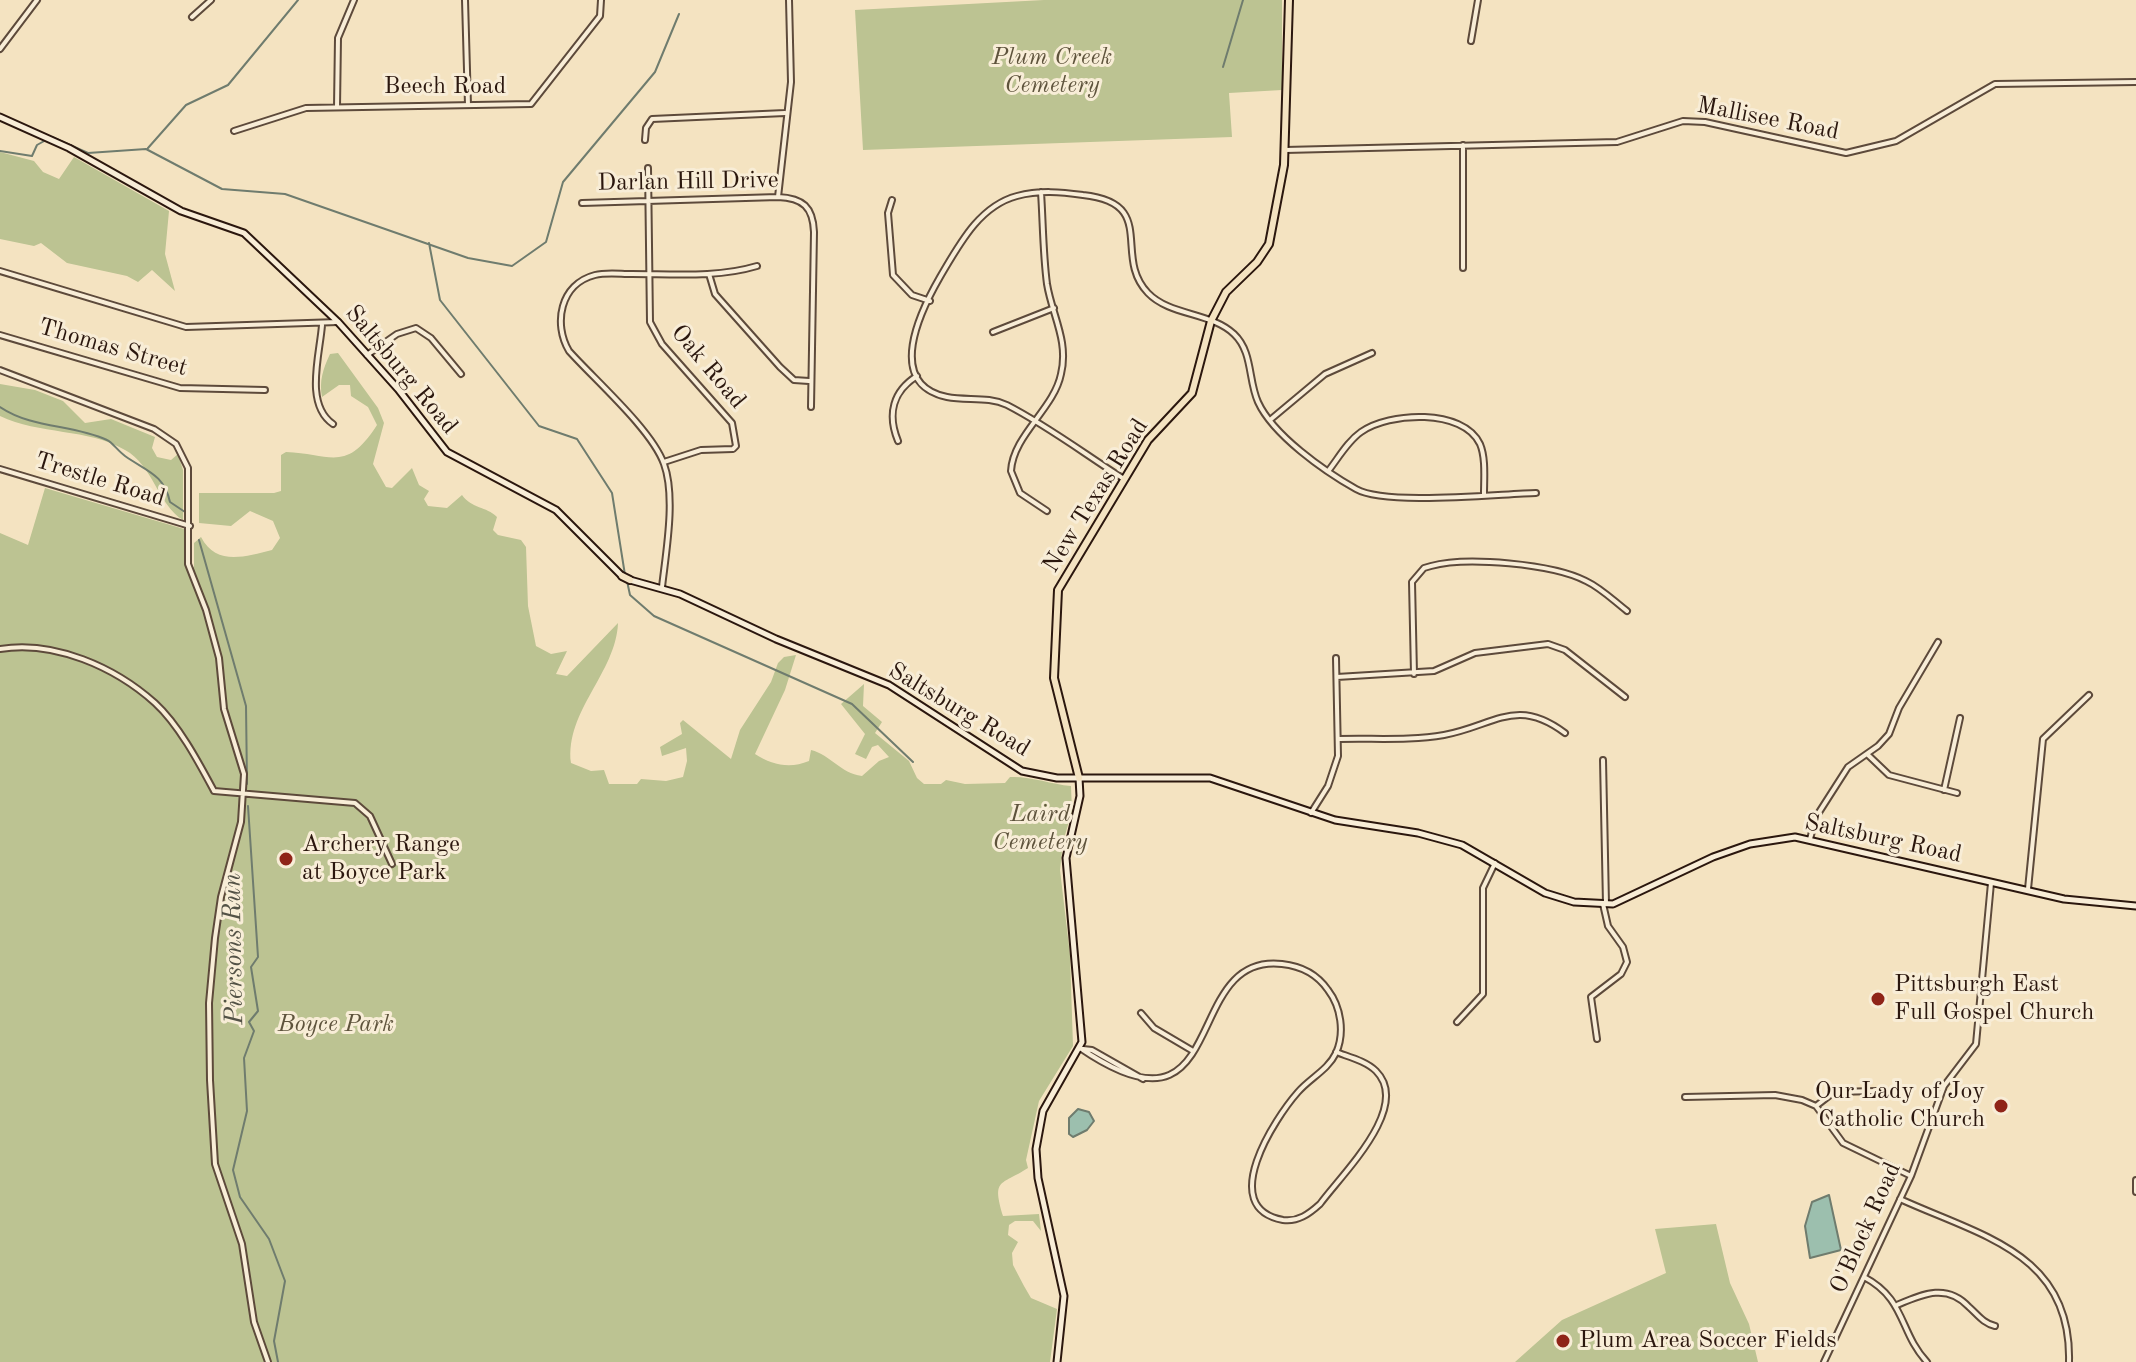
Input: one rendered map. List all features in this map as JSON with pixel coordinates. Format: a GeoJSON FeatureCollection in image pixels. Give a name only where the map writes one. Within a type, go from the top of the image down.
{"type":"FeatureCollection","features":[{"type":"Feature","properties":{"kind":"main road","name":"New Texas Road"},"geometry":{"type":"LineString","coordinates":[[1057,1362],[1064,1296],[1038,1178],[1036,1149],[1043,1111],[1080,1048],[1083,1020],[1066,858],[1080,796],[1079,778],[1054,678],[1058,590],[1154,433],[1192,393],[1211,321],[1226,292],[1257,262],[1269,244],[1282,187],[1289,0]]}},
{"type":"Feature","properties":{"kind":"main road","name":"Saltsburg Road"},"geometry":{"type":"LineString","coordinates":[[0,117],[58,142],[181,211],[244,233],[338,322],[398,389],[447,452],[556,510],[622,576],[662,587],[907,693],[1001,760],[1022,771],[1041,777],[1205,778],[1335,820],[1449,841],[1557,898],[1605,904],[1622,901],[1703,861],[1750,844],[1782,837],[1810,839],[2087,903],[2136,906]]}},
{"type":"Feature","properties":{"kind":"street"},"geometry":{"type":"LineString","coordinates":[[0,49],[37,0]]}},
{"type":"Feature","properties":{"kind":"street"},"geometry":{"type":"LineString","coordinates":[[192,17],[211,0]]}},
{"type":"Feature","properties":{"kind":"street"},"geometry":{"type":"LineString","coordinates":[[337,107],[338,38],[354,0]]}},
{"type":"Feature","properties":{"kind":"street"},"geometry":{"type":"LineString","coordinates":[[465,0],[468,105]]}},
{"type":"Feature","properties":{"kind":"street","name":"Beech Road"},"geometry":{"type":"LineString","coordinates":[[234,131],[298,109],[523,105],[535,102],[600,16],[601,0]]}},
{"type":"Feature","properties":{"kind":"street"},"geometry":{"type":"LineString","coordinates":[[778,197],[785,113],[791,82],[789,0]]}},
{"type":"Feature","properties":{"kind":"street"},"geometry":{"type":"LineString","coordinates":[[1471,41],[1478,0]]}},
{"type":"Feature","properties":{"kind":"street","name":"Mallisee Road"},"geometry":{"type":"LineString","coordinates":[[1285,150],[1617,142],[1669,125],[1694,121],[1749,130],[1846,153],[1860,152],[1896,141],[1995,84],[2136,82]]}},
{"type":"Feature","properties":{"kind":"street"},"geometry":{"type":"LineString","coordinates":[[645,140],[646,128],[652,119],[785,113]]}},
{"type":"Feature","properties":{"kind":"street"},"geometry":{"type":"LineString","coordinates":[[1463,145],[1463,268]]}},
{"type":"Feature","properties":{"kind":"street","name":"Oak Road"},"geometry":{"type":"LineString","coordinates":[[648,168],[649,306],[654,331],[732,423],[736,446],[701,450],[664,462]]}},
{"type":"Feature","properties":{"kind":"street"},"geometry":{"type":"LineString","coordinates":[[1041,192],[1047,281],[1062,336],[1061,374],[1057,389],[1013,459],[1011,471],[1020,493],[1047,511]]}},
{"type":"Feature","properties":{"kind":"street"},"geometry":{"type":"LineString","coordinates":[[1124,479],[1036,422],[997,402],[940,395],[917,376],[910,350],[913,334],[973,226],[1002,203],[1041,192],[1111,201],[1130,223],[1134,269],[1148,293],[1170,306],[1230,330],[1245,348],[1257,401],[1270,420],[1286,439],[1356,489],[1377,495],[1536,493]]}},
{"type":"Feature","properties":{"kind":"street","name":"Darlan Hill Drive"},"geometry":{"type":"LineString","coordinates":[[582,203],[778,197],[802,201],[813,216],[811,407]]}},
{"type":"Feature","properties":{"kind":"street"},"geometry":{"type":"LineString","coordinates":[[892,200],[888,213],[893,275],[912,295],[930,301]]}},
{"type":"Feature","properties":{"kind":"street"},"geometry":{"type":"LineString","coordinates":[[662,587],[668,514],[664,462],[639,427],[569,351],[560,327],[566,297],[588,278],[709,274],[757,266]]}},
{"type":"Feature","properties":{"kind":"street"},"geometry":{"type":"LineString","coordinates":[[0,271],[186,327],[322,325],[338,322]]}},
{"type":"Feature","properties":{"kind":"street"},"geometry":{"type":"LineString","coordinates":[[709,274],[715,294],[780,367],[796,381],[810,382]]}},
{"type":"Feature","properties":{"kind":"street"},"geometry":{"type":"LineString","coordinates":[[993,332],[1054,308]]}},
{"type":"Feature","properties":{"kind":"street"},"geometry":{"type":"LineString","coordinates":[[322,325],[316,386],[319,406],[333,424]]}},
{"type":"Feature","properties":{"kind":"street"},"geometry":{"type":"LineString","coordinates":[[367,355],[397,334],[416,328],[431,338],[461,374]]}},
{"type":"Feature","properties":{"kind":"street","name":"Thomas Street"},"geometry":{"type":"LineString","coordinates":[[0,335],[180,388],[265,390]]}},
{"type":"Feature","properties":{"kind":"street"},"geometry":{"type":"LineString","coordinates":[[1270,420],[1325,374],[1372,353]]}},
{"type":"Feature","properties":{"kind":"street"},"geometry":{"type":"LineString","coordinates":[[0,370],[70,395],[170,438],[182,451],[188,468],[188,564],[209,622],[221,670],[224,709],[242,759],[246,793],[215,938],[209,1003],[215,1164],[242,1244],[254,1322],[268,1362]]}},
{"type":"Feature","properties":{"kind":"street"},"geometry":{"type":"LineString","coordinates":[[898,441],[894,429],[895,398],[900,388],[917,376]]}},
{"type":"Feature","properties":{"kind":"street"},"geometry":{"type":"LineString","coordinates":[[1329,470],[1349,443],[1371,426],[1392,420],[1444,419],[1468,429],[1480,444],[1484,494]]}},
{"type":"Feature","properties":{"kind":"street","name":"Trestle Road"},"geometry":{"type":"LineString","coordinates":[[0,469],[190,526]]}},
{"type":"Feature","properties":{"kind":"street"},"geometry":{"type":"LineString","coordinates":[[1414,674],[1412,582],[1424,568],[1509,564],[1559,572],[1595,585],[1627,611]]}},
{"type":"Feature","properties":{"kind":"street"},"geometry":{"type":"LineString","coordinates":[[1810,839],[1824,802],[1848,767],[1889,734],[1899,708],[1938,642]]}},
{"type":"Feature","properties":{"kind":"street"},"geometry":{"type":"LineString","coordinates":[[1337,677],[1414,674],[1442,669],[1475,653],[1548,644],[1565,650],[1625,697]]}},
{"type":"Feature","properties":{"kind":"street"},"geometry":{"type":"LineString","coordinates":[[0,649],[53,650],[97,666],[154,702],[214,791],[355,803],[370,816],[392,864]]}},
{"type":"Feature","properties":{"kind":"street"},"geometry":{"type":"LineString","coordinates":[[1311,813],[1335,769],[1339,739],[1336,658]]}},
{"type":"Feature","properties":{"kind":"street"},"geometry":{"type":"LineString","coordinates":[[2028,889],[2043,739],[2089,695]]}},
{"type":"Feature","properties":{"kind":"street"},"geometry":{"type":"LineString","coordinates":[[1339,739],[1445,735],[1516,713],[1541,718],[1565,733]]}},
{"type":"Feature","properties":{"kind":"street"},"geometry":{"type":"LineString","coordinates":[[1944,790],[1960,718]]}},
{"type":"Feature","properties":{"kind":"street"},"geometry":{"type":"LineString","coordinates":[[1867,754],[1889,775],[1957,793]]}},
{"type":"Feature","properties":{"kind":"street"},"geometry":{"type":"LineString","coordinates":[[1597,1039],[1591,997],[1621,974],[1627,962],[1623,947],[1608,926],[1605,904],[1603,760]]}},
{"type":"Feature","properties":{"kind":"street"},"geometry":{"type":"LineString","coordinates":[[1457,1022],[1483,994],[1483,888],[1495,863]]}},
{"type":"Feature","properties":{"kind":"street","name":"O'Block Road"},"geometry":{"type":"LineString","coordinates":[[1824,1362],[1911,1176],[1944,1086],[1976,1044],[1991,880]]}},
{"type":"Feature","properties":{"kind":"street"},"geometry":{"type":"LineString","coordinates":[[1080,1048],[1092,1050],[1144,1080],[1172,1075],[1193,1051],[1235,981],[1251,970],[1275,964],[1309,972],[1331,993],[1341,1020],[1336,1052],[1289,1103],[1250,1176],[1253,1197],[1273,1217],[1298,1219],[1310,1214],[1384,1116],[1388,1100],[1383,1080],[1369,1066],[1336,1052]]}},
{"type":"Feature","properties":{"kind":"street"},"geometry":{"type":"LineString","coordinates":[[1141,1013],[1154,1028],[1193,1051]]}},
{"type":"Feature","properties":{"kind":"street"},"geometry":{"type":"LineString","coordinates":[[1816,1106],[1834,1092],[1877,1091]]}},
{"type":"Feature","properties":{"kind":"street"},"geometry":{"type":"LineString","coordinates":[[1685,1097],[1784,1096],[1816,1106],[1843,1143],[1911,1176]]}},
{"type":"Feature","properties":{"kind":"street"},"geometry":{"type":"LineString","coordinates":[[2136,1180],[2136,1192]]}},
{"type":"Feature","properties":{"kind":"street"},"geometry":{"type":"LineString","coordinates":[[1900,1199],[2000,1243],[2032,1264],[2052,1289],[2063,1311],[2068,1331],[2069,1362]]}},
{"type":"Feature","properties":{"kind":"street"},"geometry":{"type":"LineString","coordinates":[[1864,1277],[1885,1290],[1897,1305],[1910,1337],[1927,1362]]}},
{"type":"Feature","properties":{"kind":"street"},"geometry":{"type":"LineString","coordinates":[[1897,1305],[1928,1293],[1943,1292],[1962,1299],[1985,1323],[1995,1326]]}},
{"type":"Feature","properties":{"kind":"green space","name":"Plum Creek Cemetery"},"geometry":{"type":"Polygon","coordinates":[[[1044,0],[1282,0],[1282,90],[1229,93],[1232,137],[863,150],[855,10],[1044,0]]]}},
{"type":"Feature","properties":{"kind":"green space"},"geometry":{"type":"Polygon","coordinates":[[[0,152],[34,161],[43,172],[59,179],[74,157],[169,211],[165,254],[175,291],[152,270],[138,282],[127,276],[67,263],[41,243],[34,246],[0,239],[0,152]]]}},
{"type":"Feature","properties":{"kind":"green space","name":"Boyce Park"},"geometry":{"type":"Polygon","coordinates":[[[338,353],[378,408],[384,423],[373,464],[386,487],[392,488],[412,468],[419,485],[429,491],[424,499],[428,506],[447,508],[462,495],[470,503],[497,517],[493,530],[498,535],[521,540],[526,547],[528,606],[536,646],[551,654],[567,651],[556,674],[567,676],[618,623],[609,659],[576,726],[571,744],[571,763],[591,771],[604,770],[609,784],[637,784],[641,779],[666,781],[683,777],[686,748],[662,756],[660,747],[682,734],[680,723],[683,720],[731,759],[740,730],[771,682],[778,663],[784,657],[796,655],[785,690],[755,754],[761,758],[781,765],[795,765],[809,761],[811,750],[862,776],[879,761],[889,757],[878,745],[872,747],[866,759],[855,754],[865,734],[841,704],[864,684],[863,706],[882,722],[875,733],[909,761],[917,778],[924,784],[941,784],[946,780],[965,784],[1005,783],[1010,777],[1018,777],[1071,786],[1072,811],[1063,842],[1060,870],[1070,955],[1073,1046],[1039,1101],[1026,1160],[1028,1168],[1001,1184],[998,1195],[1003,1216],[1039,1214],[1041,1231],[1033,1221],[1015,1221],[1009,1225],[1008,1235],[1018,1242],[1012,1253],[1013,1265],[1031,1298],[1057,1309],[1050,1362],[0,1362],[0,533],[28,545],[45,488],[184,529],[187,570],[194,567],[194,543],[201,537],[207,546],[223,556],[241,557],[272,550],[280,538],[273,521],[250,511],[231,526],[199,523],[199,493],[281,491],[281,455],[286,452],[337,457],[356,450],[366,440],[377,425],[368,407],[351,396],[350,385],[339,385],[322,397],[321,380],[325,365],[330,354],[338,353]]]}},
{"type":"Feature","properties":{"kind":"green space"},"geometry":{"type":"Polygon","coordinates":[[[0,384],[35,390],[63,401],[85,423],[111,419],[155,437],[152,448],[157,457],[171,460],[178,454],[183,470],[183,520],[167,505],[142,465],[125,450],[95,438],[31,426],[0,416],[0,384]]]}},
{"type":"Feature","properties":{"kind":"green space"},"geometry":{"type":"Polygon","coordinates":[[[1716,1224],[1730,1283],[1749,1324],[1758,1362],[1515,1362],[1562,1320],[1666,1273],[1655,1229],[1716,1224]]]}},
{"type":"Feature","properties":{"kind":"shaded area"},"geometry":{"type":"Polygon","coordinates":[[[1078,1109],[1089,1112],[1094,1121],[1087,1130],[1073,1137],[1069,1134],[1069,1118],[1078,1109]]]}},
{"type":"Feature","properties":{"kind":"shaded area"},"geometry":{"type":"Polygon","coordinates":[[[1829,1195],[1841,1250],[1810,1258],[1805,1226],[1812,1202],[1829,1195]]]}},
{"type":"Feature","properties":{"kind":"waterway"},"geometry":{"type":"LineString","coordinates":[[148,148],[186,105],[228,85],[298,0]]}},
{"type":"Feature","properties":{"kind":"waterway"},"geometry":{"type":"LineString","coordinates":[[1223,67],[1243,0]]}},
{"type":"Feature","properties":{"kind":"waterway"},"geometry":{"type":"LineString","coordinates":[[52,137],[88,153],[146,149],[222,189],[285,194],[468,258],[512,266],[546,242],[563,182],[655,72],[679,14]]}},
{"type":"Feature","properties":{"kind":"waterway"},"geometry":{"type":"LineString","coordinates":[[0,151],[32,156],[37,145],[46,140]]}},
{"type":"Feature","properties":{"kind":"waterway"},"geometry":{"type":"LineString","coordinates":[[429,243],[440,300],[539,426],[577,439],[612,493],[625,575]]}},
{"type":"Feature","properties":{"kind":"waterway"},"geometry":{"type":"LineString","coordinates":[[0,407],[26,419],[109,441],[159,479],[170,502],[185,512]]}},
{"type":"Feature","properties":{"kind":"waterway"},"geometry":{"type":"LineString","coordinates":[[199,540],[246,706],[247,784]]}},
{"type":"Feature","properties":{"kind":"waterway"},"geometry":{"type":"LineString","coordinates":[[627,581],[630,595],[654,616],[852,704],[913,762]]}},
{"type":"Feature","properties":{"kind":"waterway","name":"Piersons Run"},"geometry":{"type":"LineString","coordinates":[[248,806],[258,957],[251,967],[258,1011],[249,1022],[254,1031],[244,1058],[247,1111],[233,1170],[240,1197],[269,1239],[285,1281],[274,1341],[278,1362]]}},
{"type":"Feature","properties":{"kind":"place","name":"Archery Range at Boyce Park"},"geometry":{"type":"Point","coordinates":[286,859]}},
{"type":"Feature","properties":{"kind":"place","name":"Pittsburgh East Full Gospel Church"},"geometry":{"type":"Point","coordinates":[1878,999]}},
{"type":"Feature","properties":{"kind":"place","name":"Our Lady of Joy Catholic Church"},"geometry":{"type":"Point","coordinates":[2001,1106]}},
{"type":"Feature","properties":{"kind":"place","name":"Plum Area Soccer Fields"},"geometry":{"type":"Point","coordinates":[1563,1341]}},
{"type":"Feature","properties":{"kind":"park label","name":"Laird Cemetery"},"geometry":{"type":"Point","coordinates":[1040,829]}}]}
